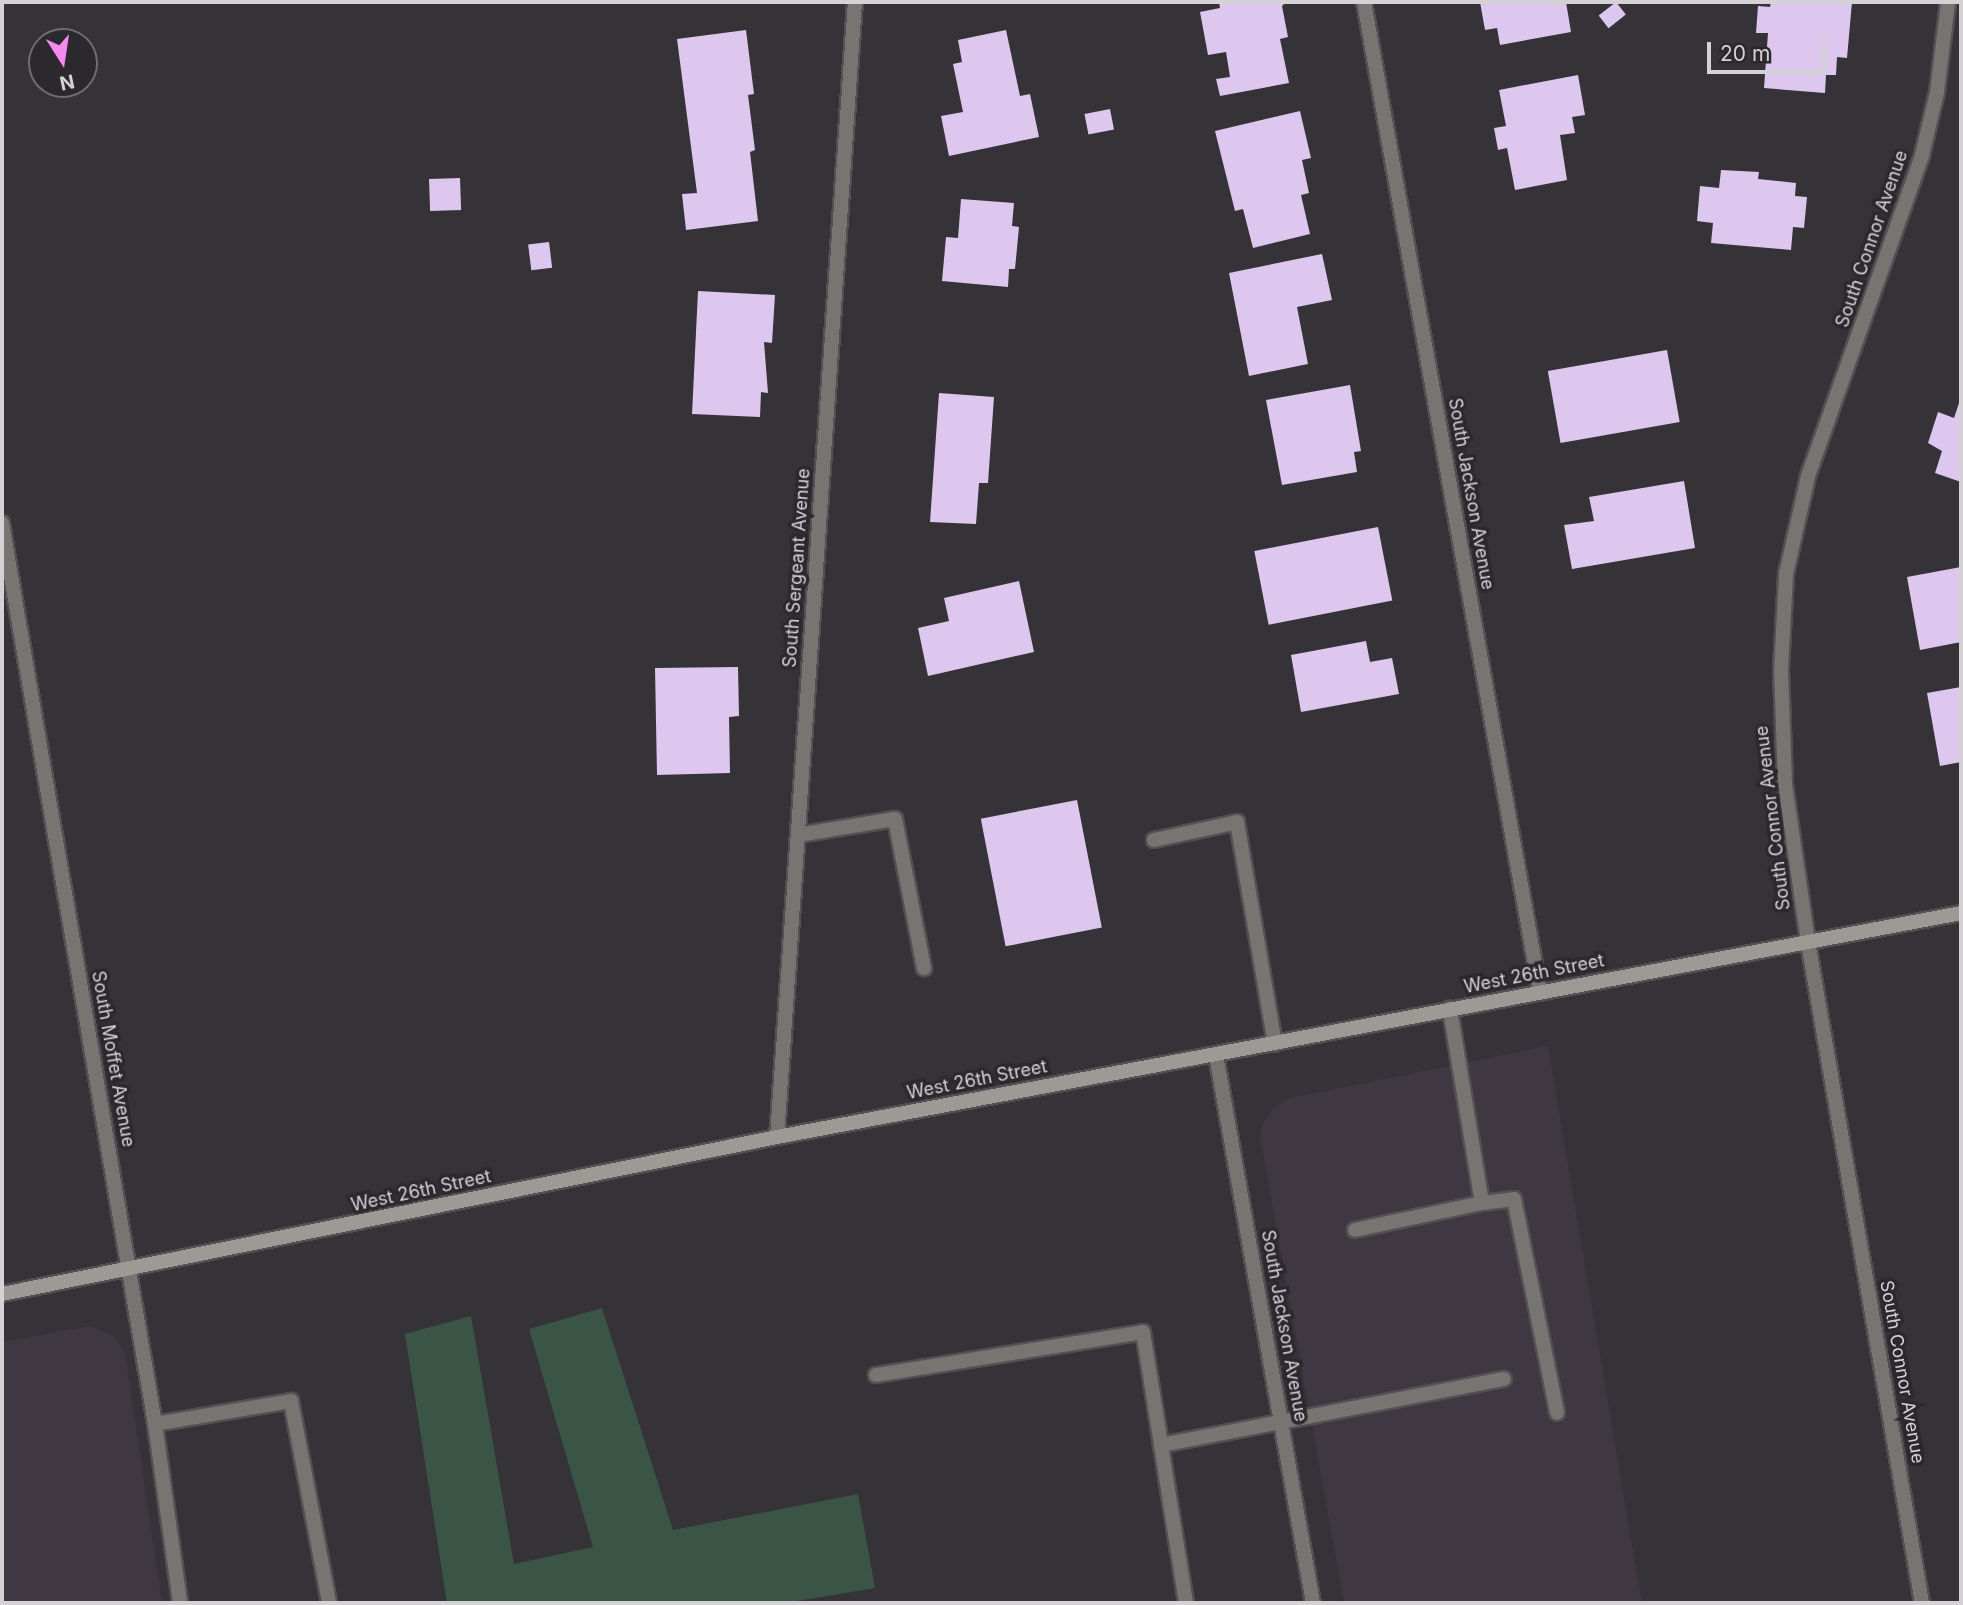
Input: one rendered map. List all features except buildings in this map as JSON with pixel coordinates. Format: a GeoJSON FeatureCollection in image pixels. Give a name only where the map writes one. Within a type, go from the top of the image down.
{"type":"FeatureCollection","features":[{"type":"Feature","properties":{"kind":"main road","name":"West 26th Street"},"geometry":{"type":"LineString","coordinates":[[2,1294],[777,1138],[1961,913]]}},
{"type":"Feature","properties":{"kind":"street","name":"South Sergeant Avenue"},"geometry":{"type":"LineString","coordinates":[[777,1138],[855,2]]}},
{"type":"Feature","properties":{"kind":"street","name":"South Jackson Avenue"},"geometry":{"type":"LineString","coordinates":[[1364,2],[1540,992]]}},
{"type":"Feature","properties":{"kind":"street","name":"South Connor Avenue"},"geometry":{"type":"LineString","coordinates":[[1922,1603],[1808,942],[1782,743],[1786,574],[1808,476],[1922,155],[1937,92],[1948,2]]}},
{"type":"Feature","properties":{"kind":"street","name":"South Moffet Avenue"},"geometry":{"type":"LineString","coordinates":[[2,523],[155,1423],[180,1603]]}},
{"type":"Feature","properties":{"kind":"street"},"geometry":{"type":"LineString","coordinates":[[798,835],[895,819],[924,968]]}},
{"type":"Feature","properties":{"kind":"street"},"geometry":{"type":"LineString","coordinates":[[1154,840],[1237,822],[1275,1044]]}},
{"type":"Feature","properties":{"kind":"street"},"geometry":{"type":"LineString","coordinates":[[1450,1009],[1482,1203]]}},
{"type":"Feature","properties":{"kind":"street","name":"South Jackson Avenue"},"geometry":{"type":"LineString","coordinates":[[1216,1055],[1313,1603]]}},
{"type":"Feature","properties":{"kind":"street"},"geometry":{"type":"LineString","coordinates":[[1355,1230],[1482,1203],[1514,1199],[1557,1413]]}},
{"type":"Feature","properties":{"kind":"street"},"geometry":{"type":"LineString","coordinates":[[876,1376],[1143,1332],[1186,1603]]}},
{"type":"Feature","properties":{"kind":"street"},"geometry":{"type":"LineString","coordinates":[[1161,1445],[1504,1379]]}},
{"type":"Feature","properties":{"kind":"street"},"geometry":{"type":"LineString","coordinates":[[155,1423],[290,1401],[329,1603]]}},
{"type":"Feature","properties":{"kind":"shaded area"},"geometry":{"type":"Polygon","coordinates":[[[1548,1046],[1642,1603],[1344,1603],[1260,1137],[1262,1124],[1275,1106],[1289,1098],[1548,1046]]]}},
{"type":"Feature","properties":{"kind":"shaded area"},"geometry":{"type":"Polygon","coordinates":[[[90,1326],[115,1337],[125,1353],[162,1603],[2,1603],[2,1342],[90,1326]]]}},
{"type":"Feature","properties":{"kind":"green space"},"geometry":{"type":"Polygon","coordinates":[[[602,1308],[673,1530],[858,1494],[875,1588],[785,1603],[447,1603],[405,1334],[471,1316],[514,1564],[593,1547],[529,1329],[602,1308]]]}}]}
